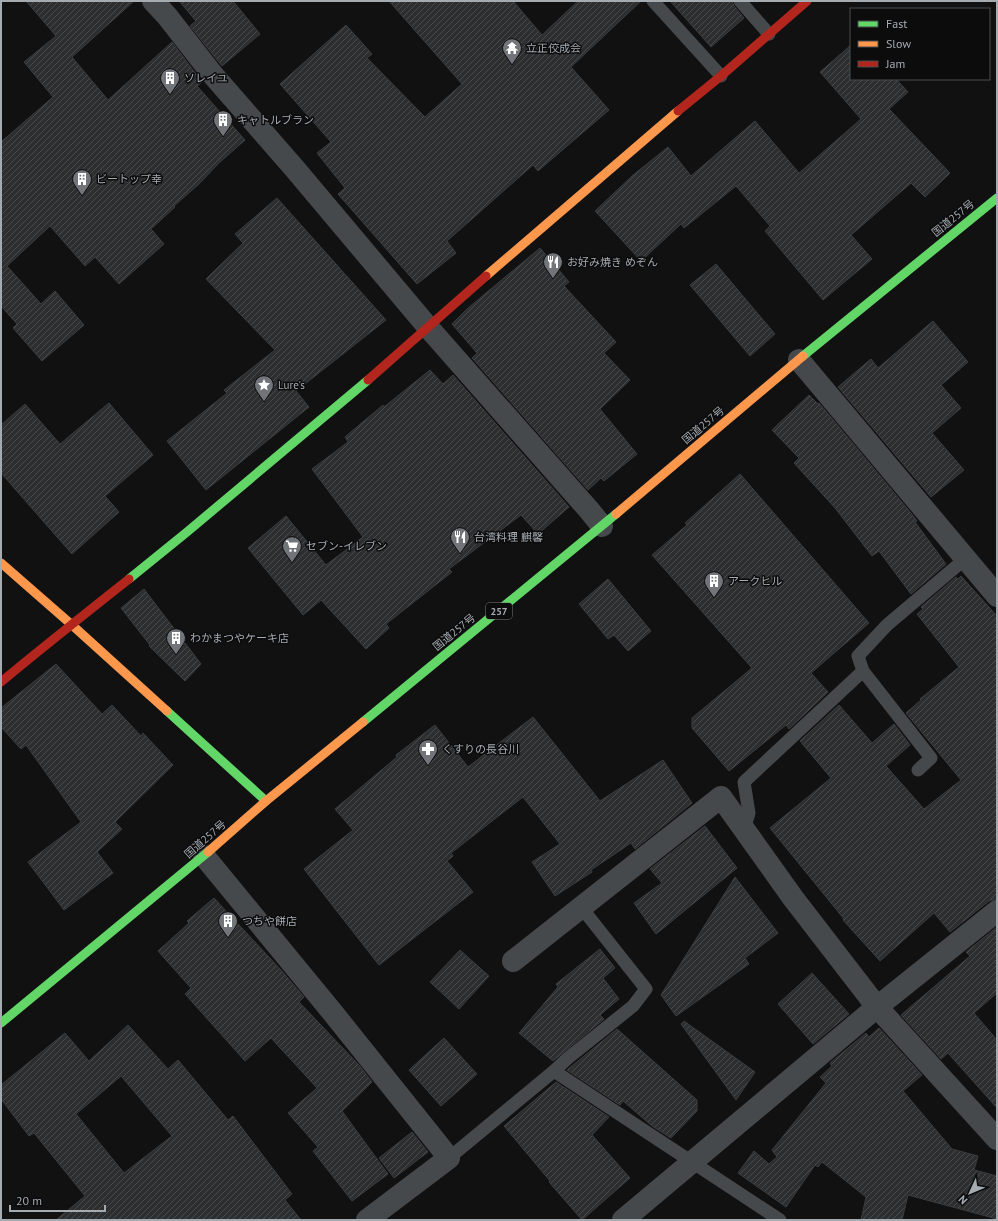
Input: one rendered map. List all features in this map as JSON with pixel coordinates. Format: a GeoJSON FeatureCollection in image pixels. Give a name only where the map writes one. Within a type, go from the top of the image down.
{"type":"FeatureCollection","features":[{"type":"Feature","properties":{"kind":"main road"},"geometry":{"type":"LineString","coordinates":[[1,682],[47,643],[72,625],[187,532],[379,370],[427,326],[807,1]]}},
{"type":"Feature","properties":{"kind":"main road","name":"国道257号"},"geometry":{"type":"LineString","coordinates":[[1,1023],[204,856],[266,801],[602,526],[799,360],[997,198]]}},
{"type":"Feature","properties":{"kind":"main road"},"geometry":{"type":"LineString","coordinates":[[1,563],[72,625],[266,801]]}},
{"type":"Feature","properties":{"kind":"street"},"geometry":{"type":"LineString","coordinates":[[153,1],[427,326],[602,526]]}},
{"type":"Feature","properties":{"kind":"street"},"geometry":{"type":"LineString","coordinates":[[799,360],[997,596]]}},
{"type":"Feature","properties":{"kind":"street"},"geometry":{"type":"LineString","coordinates":[[513,960],[721,796],[793,898],[877,1007],[997,1139]]}},
{"type":"Feature","properties":{"kind":"street"},"geometry":{"type":"LineString","coordinates":[[204,856],[333,1013],[449,1158],[367,1220]]}},
{"type":"Feature","properties":{"kind":"street"},"geometry":{"type":"LineString","coordinates":[[635,1216],[692,1163],[877,1007],[997,911]]}},
{"type":"Feature","properties":{"kind":"lane"},"geometry":{"type":"LineString","coordinates":[[653,1],[721,76]]}},
{"type":"Feature","properties":{"kind":"lane"},"geometry":{"type":"LineString","coordinates":[[740,1],[769,34]]}},
{"type":"Feature","properties":{"kind":"lane"},"geometry":{"type":"LineString","coordinates":[[918,770],[931,758],[863,671],[858,656],[888,625],[965,559]]}},
{"type":"Feature","properties":{"kind":"lane"},"geometry":{"type":"LineString","coordinates":[[744,829],[749,813],[744,782],[863,671]]}},
{"type":"Feature","properties":{"kind":"lane"},"geometry":{"type":"LineString","coordinates":[[449,1158],[568,1058],[634,1006],[646,989],[581,907]]}},
{"type":"Feature","properties":{"kind":"lane"},"geometry":{"type":"LineString","coordinates":[[554,1071],[780,1220]]}},
{"type":"Feature","properties":{"kind":"building"},"geometry":{"type":"Polygon","coordinates":[[[26,1],[134,1],[72,57],[108,100],[172,42],[202,82],[197,86],[245,140],[151,229],[164,244],[119,284],[95,257],[85,266],[50,226],[7,266],[41,304],[55,291],[84,325],[42,361],[13,328],[17,324],[1,306],[1,142],[53,97],[24,62],[56,36],[26,1]]]}},
{"type":"Feature","properties":{"kind":"building"},"geometry":{"type":"Polygon","coordinates":[[[179,1],[233,1],[260,34],[222,66],[190,26],[196,21],[179,1]]]}},
{"type":"Feature","properties":{"kind":"building"},"geometry":{"type":"Polygon","coordinates":[[[389,1],[513,1],[542,35],[578,1],[641,1],[571,67],[609,110],[538,171],[533,165],[447,241],[456,253],[417,284],[338,194],[345,188],[317,153],[331,142],[280,84],[346,25],[372,54],[367,58],[425,117],[462,84],[389,1]]]}},
{"type":"Feature","properties":{"kind":"building"},"geometry":{"type":"Polygon","coordinates":[[[670,1],[732,1],[734,6],[744,18],[711,47],[670,1]]]}},
{"type":"Feature","properties":{"kind":"building"},"geometry":{"type":"Polygon","coordinates":[[[850,46],[850,80],[897,80],[908,92],[889,109],[950,173],[925,197],[911,183],[851,235],[872,259],[823,300],[765,231],[770,226],[736,186],[684,228],[681,224],[641,261],[595,211],[632,176],[668,147],[691,176],[755,121],[799,173],[861,119],[820,72],[850,46]]]}},
{"type":"Feature","properties":{"kind":"building"},"geometry":{"type":"Polygon","coordinates":[[[277,198],[386,320],[296,391],[309,407],[206,490],[167,441],[227,393],[224,390],[275,350],[206,279],[243,243],[235,234],[277,198]]]}},
{"type":"Feature","properties":{"kind":"building"},"geometry":{"type":"Polygon","coordinates":[[[540,248],[569,282],[564,286],[616,342],[604,353],[630,380],[600,409],[637,454],[604,481],[601,478],[588,490],[472,358],[477,353],[452,324],[468,308],[540,248]]]}},
{"type":"Feature","properties":{"kind":"building"},"geometry":{"type":"Polygon","coordinates":[[[716,264],[775,334],[750,356],[690,285],[716,264]]]}},
{"type":"Feature","properties":{"kind":"building"},"geometry":{"type":"Polygon","coordinates":[[[933,321],[968,362],[941,385],[961,408],[932,433],[964,470],[931,497],[838,387],[871,359],[878,368],[933,321]]]}},
{"type":"Feature","properties":{"kind":"building"},"geometry":{"type":"Polygon","coordinates":[[[430,370],[443,384],[453,375],[569,507],[538,534],[521,515],[449,569],[452,572],[386,624],[389,628],[366,649],[321,600],[303,615],[248,548],[286,516],[326,565],[363,537],[312,469],[348,442],[345,437],[383,405],[384,407],[430,370]]]}},
{"type":"Feature","properties":{"kind":"building"},"geometry":{"type":"Polygon","coordinates":[[[809,395],[818,404],[819,403],[911,513],[917,521],[915,522],[946,564],[911,594],[879,551],[872,556],[835,508],[794,463],[799,458],[772,430],[809,395]]]}},
{"type":"Feature","properties":{"kind":"building"},"geometry":{"type":"Polygon","coordinates":[[[109,403],[153,455],[105,496],[119,512],[72,554],[1,473],[1,425],[25,404],[60,444],[109,403]]]}},
{"type":"Feature","properties":{"kind":"building"},"geometry":{"type":"Polygon","coordinates":[[[740,474],[869,623],[811,673],[828,692],[789,729],[786,725],[729,771],[692,728],[692,718],[752,668],[652,555],[687,525],[685,523],[740,474]]]}},
{"type":"Feature","properties":{"kind":"building"},"geometry":{"type":"Polygon","coordinates":[[[961,576],[997,616],[997,899],[989,901],[950,932],[934,913],[880,961],[843,920],[844,919],[770,828],[831,778],[800,741],[839,705],[872,743],[894,724],[910,745],[886,766],[924,809],[961,780],[906,713],[921,700],[920,699],[959,667],[917,614],[923,609],[921,607],[956,577],[958,579],[961,576]]]}},
{"type":"Feature","properties":{"kind":"building"},"geometry":{"type":"Polygon","coordinates":[[[608,579],[651,631],[628,651],[614,635],[608,639],[579,604],[608,579]]]}},
{"type":"Feature","properties":{"kind":"building"},"geometry":{"type":"Polygon","coordinates":[[[144,589],[201,664],[185,681],[149,646],[150,645],[121,608],[144,589]]]}},
{"type":"Feature","properties":{"kind":"building"},"geometry":{"type":"Polygon","coordinates":[[[56,664],[102,714],[112,705],[141,736],[143,733],[173,765],[115,822],[122,829],[97,852],[113,873],[64,910],[28,862],[81,822],[26,745],[21,749],[1,727],[1,708],[56,664]]]}},
{"type":"Feature","properties":{"kind":"building"},"geometry":{"type":"Polygon","coordinates":[[[533,717],[600,801],[663,760],[692,803],[635,849],[631,843],[591,870],[592,872],[555,896],[532,862],[560,844],[523,797],[451,853],[453,856],[447,861],[473,892],[379,965],[304,869],[353,830],[335,809],[397,757],[396,755],[435,725],[468,767],[533,717]]]}},
{"type":"Feature","properties":{"kind":"building"},"geometry":{"type":"Polygon","coordinates":[[[705,826],[737,868],[656,934],[634,903],[662,883],[650,869],[705,826]]]}},
{"type":"Feature","properties":{"kind":"building"},"geometry":{"type":"Polygon","coordinates":[[[735,877],[778,933],[745,958],[749,964],[676,1016],[661,995],[735,877]]]}},
{"type":"Feature","properties":{"kind":"building"},"geometry":{"type":"Polygon","coordinates":[[[214,898],[281,970],[304,997],[299,1002],[359,1065],[372,1082],[342,1111],[388,1174],[352,1201],[313,1151],[318,1147],[288,1113],[317,1088],[271,1038],[245,1061],[185,994],[191,988],[158,951],[189,923],[187,921],[214,898]]]}},
{"type":"Feature","properties":{"kind":"building"},"geometry":{"type":"Polygon","coordinates":[[[997,927],[997,993],[974,1013],[997,1040],[997,1108],[948,1053],[941,1059],[901,1015],[970,956],[966,952],[997,927]]]}},
{"type":"Feature","properties":{"kind":"building"},"geometry":{"type":"Polygon","coordinates":[[[600,949],[615,968],[603,978],[619,999],[600,1015],[604,1019],[553,1061],[519,1033],[558,987],[556,984],[600,949]]]}},
{"type":"Feature","properties":{"kind":"building"},"geometry":{"type":"Polygon","coordinates":[[[460,950],[489,976],[459,1009],[430,982],[460,950]]]}},
{"type":"Feature","properties":{"kind":"building"},"geometry":{"type":"Polygon","coordinates":[[[812,973],[849,1014],[813,1044],[778,1004],[812,973]]]}},
{"type":"Feature","properties":{"kind":"building"},"geometry":{"type":"Polygon","coordinates":[[[684,1021],[755,1072],[736,1100],[681,1024],[684,1021]]]}},
{"type":"Feature","properties":{"kind":"building"},"geometry":{"type":"Polygon","coordinates":[[[128,1025],[168,1069],[178,1060],[228,1120],[233,1116],[292,1194],[285,1200],[301,1220],[56,1220],[85,1196],[34,1133],[29,1136],[1,1099],[1,1085],[65,1033],[89,1061],[128,1025]],[[121,1076],[76,1114],[124,1173],[172,1136],[121,1076]]]}},
{"type":"Feature","properties":{"kind":"building"},"geometry":{"type":"Polygon","coordinates":[[[879,1028],[922,1075],[903,1091],[952,1149],[978,1156],[974,1170],[997,1176],[997,1219],[908,1195],[902,1220],[861,1220],[866,1197],[822,1162],[818,1167],[815,1165],[786,1207],[738,1173],[754,1151],[769,1164],[777,1157],[772,1150],[826,1083],[820,1077],[832,1066],[830,1063],[866,1033],[869,1037],[879,1028]]]}},
{"type":"Feature","properties":{"kind":"building"},"geometry":{"type":"Polygon","coordinates":[[[617,1029],[697,1100],[697,1111],[671,1138],[652,1126],[623,1101],[620,1105],[567,1070],[617,1029]]]}},
{"type":"Feature","properties":{"kind":"building"},"geometry":{"type":"Polygon","coordinates":[[[444,1038],[477,1074],[441,1106],[409,1070],[444,1038]]]}},
{"type":"Feature","properties":{"kind":"building"},"geometry":{"type":"Polygon","coordinates":[[[556,1082],[609,1117],[592,1135],[630,1178],[582,1220],[504,1126],[556,1082]]]}},
{"type":"Feature","properties":{"kind":"building"},"geometry":{"type":"Polygon","coordinates":[[[412,1132],[428,1152],[394,1178],[379,1158],[412,1132]]]}},
{"type":"Feature","properties":{"kind":"traffic: fast"},"geometry":{"type":"LineString","coordinates":[[803,356],[997,198]]}},
{"type":"Feature","properties":{"kind":"traffic: fast"},"geometry":{"type":"LineString","coordinates":[[129,579],[368,380]]}},
{"type":"Feature","properties":{"kind":"traffic: fast"},"geometry":{"type":"LineString","coordinates":[[363,722],[616,514]]}},
{"type":"Feature","properties":{"kind":"traffic: fast"},"geometry":{"type":"LineString","coordinates":[[167,711],[266,801]]}},
{"type":"Feature","properties":{"kind":"traffic: fast"},"geometry":{"type":"LineString","coordinates":[[1,1023],[208,852]]}},
{"type":"Feature","properties":{"kind":"traffic: slow"},"geometry":{"type":"LineString","coordinates":[[486,276],[678,111]]}},
{"type":"Feature","properties":{"kind":"traffic: slow"},"geometry":{"type":"LineString","coordinates":[[616,514],[803,356]]}},
{"type":"Feature","properties":{"kind":"traffic: slow"},"geometry":{"type":"LineString","coordinates":[[1,563],[167,711]]}},
{"type":"Feature","properties":{"kind":"traffic: slow"},"geometry":{"type":"LineString","coordinates":[[208,852],[266,801],[363,722]]}},
{"type":"Feature","properties":{"kind":"traffic: jam"},"geometry":{"type":"LineString","coordinates":[[678,111],[721,76],[807,1]]}},
{"type":"Feature","properties":{"kind":"traffic: jam"},"geometry":{"type":"LineString","coordinates":[[368,380],[486,276]]}},
{"type":"Feature","properties":{"kind":"traffic: jam"},"geometry":{"type":"LineString","coordinates":[[1,682],[129,579]]}},
{"type":"Feature","properties":{"kind":"place","name":"立正佼成会"},"geometry":{"type":"Point","coordinates":[512,65]}},
{"type":"Feature","properties":{"kind":"place","name":"ソレイユ"},"geometry":{"type":"Point","coordinates":[170,95]}},
{"type":"Feature","properties":{"kind":"place","name":"キャトルブラン"},"geometry":{"type":"Point","coordinates":[223,137]}},
{"type":"Feature","properties":{"kind":"place","name":"ビートップ幸"},"geometry":{"type":"Point","coordinates":[82,196]}},
{"type":"Feature","properties":{"kind":"place","name":"お好み焼き めぞん"},"geometry":{"type":"Point","coordinates":[553,279]}},
{"type":"Feature","properties":{"kind":"place","name":"Lure's"},"geometry":{"type":"Point","coordinates":[264,402]}},
{"type":"Feature","properties":{"kind":"place","name":"台湾料理 麒馨"},"geometry":{"type":"Point","coordinates":[460,554]}},
{"type":"Feature","properties":{"kind":"place","name":"セブン-イレブン"},"geometry":{"type":"Point","coordinates":[292,563]}},
{"type":"Feature","properties":{"kind":"place","name":"アークヒル"},"geometry":{"type":"Point","coordinates":[714,598]}},
{"type":"Feature","properties":{"kind":"place","name":"わかまつやケーキ店"},"geometry":{"type":"Point","coordinates":[176,655]}},
{"type":"Feature","properties":{"kind":"place","name":"くすりの長谷川"},"geometry":{"type":"Point","coordinates":[428,766]}},
{"type":"Feature","properties":{"kind":"place","name":"つちや餅店"},"geometry":{"type":"Point","coordinates":[228,938]}}]}
